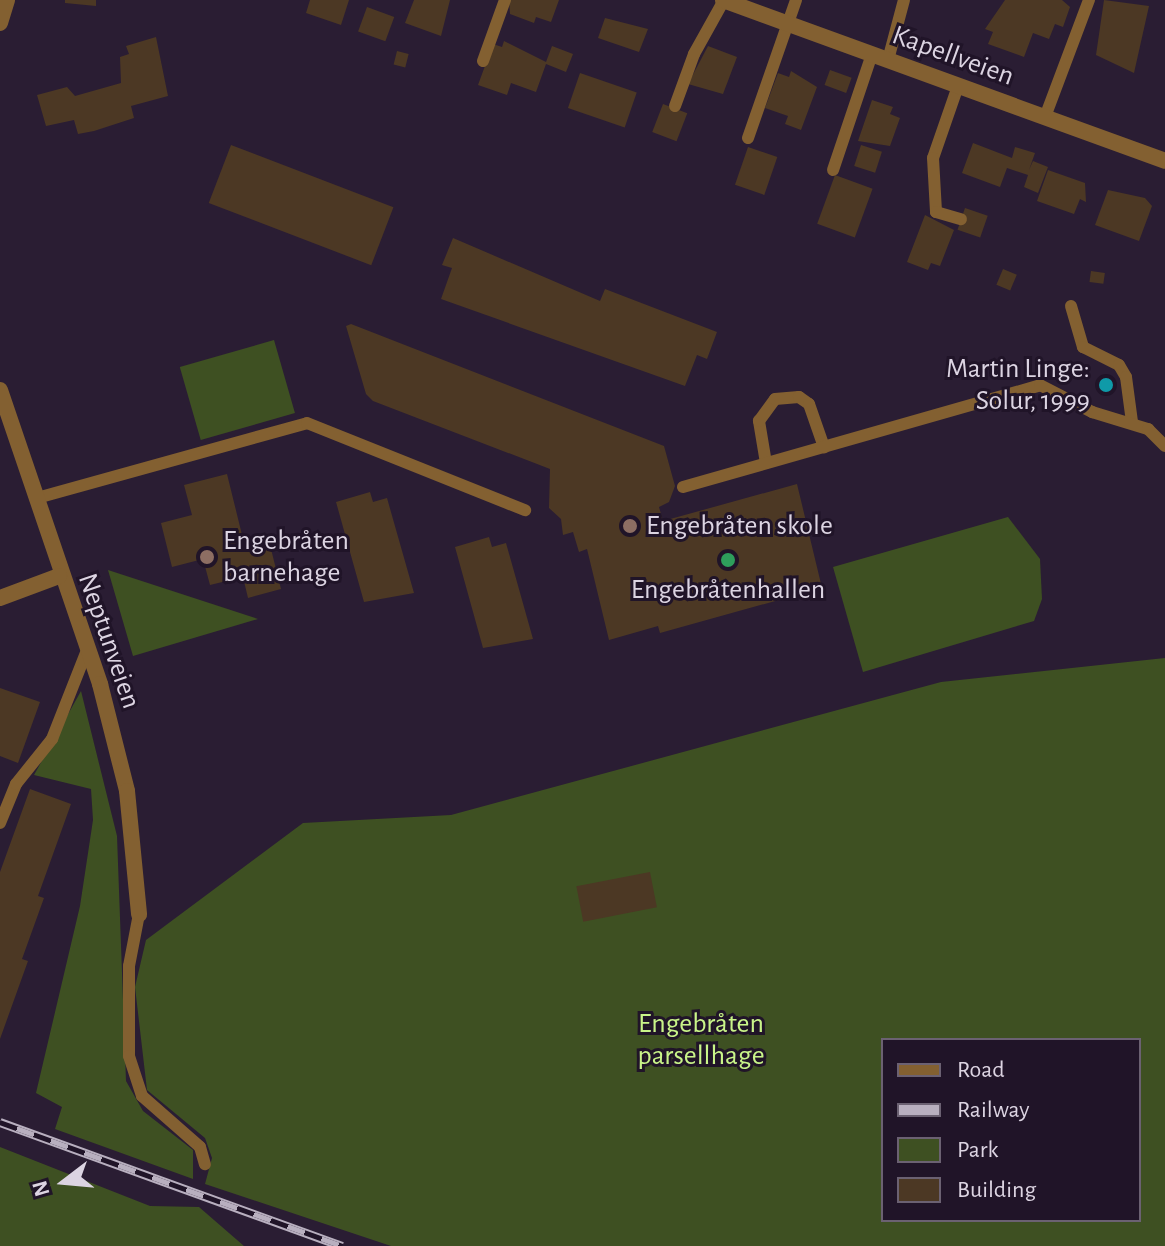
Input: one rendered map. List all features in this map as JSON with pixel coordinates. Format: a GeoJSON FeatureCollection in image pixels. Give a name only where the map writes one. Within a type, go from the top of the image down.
{"type":"FeatureCollection","features":[{"type":"Feature","properties":{"kind":"street"},"geometry":{"type":"LineString","coordinates":[[0,23],[7,0]]}},
{"type":"Feature","properties":{"kind":"street","name":"Kapellveien"},"geometry":{"type":"LineString","coordinates":[[723,0],[1165,161]]}},
{"type":"Feature","properties":{"kind":"street","name":"Neptunveien"},"geometry":{"type":"LineString","coordinates":[[0,390],[37,498],[59,576],[87,650],[127,791],[139,914]]}},
{"type":"Feature","properties":{"kind":"street"},"geometry":{"type":"LineString","coordinates":[[0,598],[59,576]]}},
{"type":"Feature","properties":{"kind":"lane"},"geometry":{"type":"LineString","coordinates":[[483,61],[505,0]]}},
{"type":"Feature","properties":{"kind":"lane"},"geometry":{"type":"LineString","coordinates":[[675,106],[694,54],[723,0]]}},
{"type":"Feature","properties":{"kind":"lane"},"geometry":{"type":"LineString","coordinates":[[748,138],[796,0]]}},
{"type":"Feature","properties":{"kind":"lane"},"geometry":{"type":"LineString","coordinates":[[833,170],[904,0]]}},
{"type":"Feature","properties":{"kind":"lane"},"geometry":{"type":"LineString","coordinates":[[1045,117],[1089,0]]}},
{"type":"Feature","properties":{"kind":"lane"},"geometry":{"type":"LineString","coordinates":[[958,86],[933,158],[936,212],[961,219]]}},
{"type":"Feature","properties":{"kind":"lane"},"geometry":{"type":"LineString","coordinates":[[1071,306],[1083,347],[1119,365],[1126,377],[1132,422]]}},
{"type":"Feature","properties":{"kind":"lane"},"geometry":{"type":"LineString","coordinates":[[683,487],[1040,385],[1092,412],[1132,422],[1165,446]]}},
{"type":"Feature","properties":{"kind":"lane"},"geometry":{"type":"LineString","coordinates":[[766,463],[759,421],[775,399],[799,397],[809,404],[824,447]]}},
{"type":"Feature","properties":{"kind":"lane"},"geometry":{"type":"LineString","coordinates":[[37,498],[307,423],[525,510]]}},
{"type":"Feature","properties":{"kind":"lane"},"geometry":{"type":"LineString","coordinates":[[0,823],[16,784],[52,739],[87,650]]}},
{"type":"Feature","properties":{"kind":"lane"},"geometry":{"type":"LineString","coordinates":[[139,914],[129,966],[129,1056],[142,1096],[200,1147],[205,1164]]}},
{"type":"Feature","properties":{"kind":"green space"},"geometry":{"type":"Polygon","coordinates":[[[274,340],[295,413],[201,440],[180,367],[274,340]]]}},
{"type":"Feature","properties":{"kind":"green space"},"geometry":{"type":"Polygon","coordinates":[[[1008,517],[1040,559],[1042,599],[1034,621],[863,672],[833,567],[1008,517]]]}},
{"type":"Feature","properties":{"kind":"green space"},"geometry":{"type":"Polygon","coordinates":[[[108,570],[258,619],[133,656],[108,570]]]}},
{"type":"Feature","properties":{"kind":"green space","name":"Engebråten parsellhage"},"geometry":{"type":"Polygon","coordinates":[[[1165,658],[1165,1246],[391,1246],[205,1184],[212,1158],[205,1138],[147,1090],[135,987],[146,940],[303,823],[451,815],[941,682],[1165,658]]]}},
{"type":"Feature","properties":{"kind":"green space"},"geometry":{"type":"Polygon","coordinates":[[[81,691],[117,836],[126,1081],[143,1111],[193,1150],[193,1179],[55,1129],[62,1107],[36,1093],[80,906],[93,820],[91,789],[34,775],[81,691]]]}},
{"type":"Feature","properties":{"kind":"green space"},"geometry":{"type":"Polygon","coordinates":[[[0,1147],[150,1206],[199,1207],[244,1246],[0,1246],[0,1147]]]}},
{"type":"Feature","properties":{"kind":"building"},"geometry":{"type":"Polygon","coordinates":[[[65,0],[96,0],[96,6],[65,3],[65,0]]]}},
{"type":"Feature","properties":{"kind":"building"},"geometry":{"type":"Polygon","coordinates":[[[310,0],[349,0],[341,25],[306,13],[310,0]]]}},
{"type":"Feature","properties":{"kind":"building"},"geometry":{"type":"Polygon","coordinates":[[[414,0],[450,0],[441,36],[405,23],[414,0]]]}},
{"type":"Feature","properties":{"kind":"building"},"geometry":{"type":"Polygon","coordinates":[[[509,0],[559,0],[551,22],[536,17],[534,23],[510,14],[509,0]]]}},
{"type":"Feature","properties":{"kind":"building"},"geometry":{"type":"Polygon","coordinates":[[[1005,0],[1062,0],[1070,7],[1063,27],[1055,24],[1049,39],[1033,33],[1024,57],[988,44],[993,32],[985,29],[1005,0]]]}},
{"type":"Feature","properties":{"kind":"building"},"geometry":{"type":"Polygon","coordinates":[[[1104,0],[1149,6],[1134,73],[1096,55],[1104,0]]]}},
{"type":"Feature","properties":{"kind":"building"},"geometry":{"type":"Polygon","coordinates":[[[367,7],[394,17],[385,41],[358,31],[367,7]]]}},
{"type":"Feature","properties":{"kind":"building"},"geometry":{"type":"Polygon","coordinates":[[[605,18],[648,29],[639,52],[598,38],[605,18]]]}},
{"type":"Feature","properties":{"kind":"building"},"geometry":{"type":"Polygon","coordinates":[[[156,37],[168,96],[131,106],[134,118],[94,131],[78,134],[74,120],[46,126],[37,95],[67,87],[75,96],[121,83],[120,57],[129,54],[126,46],[156,37]]]}},
{"type":"Feature","properties":{"kind":"building"},"geometry":{"type":"Polygon","coordinates":[[[504,41],[546,62],[552,46],[573,54],[566,72],[546,64],[536,92],[511,83],[507,95],[478,85],[493,44],[502,47],[504,41]]]}},
{"type":"Feature","properties":{"kind":"building"},"geometry":{"type":"Polygon","coordinates":[[[708,46],[737,57],[723,94],[688,84],[708,46]]]}},
{"type":"Feature","properties":{"kind":"building"},"geometry":{"type":"Polygon","coordinates":[[[397,51],[409,54],[405,67],[394,65],[397,51]]]}},
{"type":"Feature","properties":{"kind":"building"},"geometry":{"type":"Polygon","coordinates":[[[830,70],[852,78],[846,93],[825,85],[830,70]]]}},
{"type":"Feature","properties":{"kind":"building"},"geometry":{"type":"Polygon","coordinates":[[[791,71],[817,87],[801,130],[785,124],[788,116],[765,108],[778,73],[789,77],[791,71]]]}},
{"type":"Feature","properties":{"kind":"building"},"geometry":{"type":"Polygon","coordinates":[[[580,73],[637,93],[625,128],[568,108],[580,73]]]}},
{"type":"Feature","properties":{"kind":"building"},"geometry":{"type":"Polygon","coordinates":[[[872,100],[893,107],[890,114],[900,118],[890,146],[858,141],[872,100]]]}},
{"type":"Feature","properties":{"kind":"building"},"geometry":{"type":"Polygon","coordinates":[[[663,104],[687,113],[677,141],[652,132],[663,104]]]}},
{"type":"Feature","properties":{"kind":"building"},"geometry":{"type":"Polygon","coordinates":[[[973,143],[1012,158],[1015,147],[1035,153],[1029,170],[1033,161],[1048,167],[1038,193],[1024,187],[1028,175],[1007,168],[1000,187],[962,173],[973,143]]]}},
{"type":"Feature","properties":{"kind":"building"},"geometry":{"type":"Polygon","coordinates":[[[231,145],[393,207],[371,265],[209,203],[231,145]]]}},
{"type":"Feature","properties":{"kind":"building"},"geometry":{"type":"Polygon","coordinates":[[[861,145],[882,152],[875,173],[854,166],[861,145]]]}},
{"type":"Feature","properties":{"kind":"building"},"geometry":{"type":"Polygon","coordinates":[[[748,147],[777,157],[764,195],[735,185],[748,147]]]}},
{"type":"Feature","properties":{"kind":"building"},"geometry":{"type":"Polygon","coordinates":[[[1048,170],[1085,183],[1086,202],[1080,199],[1074,214],[1037,201],[1048,170]]]}},
{"type":"Feature","properties":{"kind":"building"},"geometry":{"type":"Polygon","coordinates":[[[835,175],[873,189],[855,238],[817,224],[835,175]]]}},
{"type":"Feature","properties":{"kind":"building"},"geometry":{"type":"Polygon","coordinates":[[[1108,190],[1145,198],[1152,206],[1139,241],[1095,225],[1108,190]]]}},
{"type":"Feature","properties":{"kind":"building"},"geometry":{"type":"Polygon","coordinates":[[[965,208],[988,216],[980,238],[958,230],[965,208]]]}},
{"type":"Feature","properties":{"kind":"building"},"geometry":{"type":"Polygon","coordinates":[[[925,215],[954,230],[940,266],[931,263],[928,270],[907,262],[925,215]]]}},
{"type":"Feature","properties":{"kind":"building"},"geometry":{"type":"Polygon","coordinates":[[[453,238],[600,301],[605,289],[717,332],[707,359],[697,355],[685,386],[441,299],[452,268],[442,265],[453,238]]]}},
{"type":"Feature","properties":{"kind":"building"},"geometry":{"type":"Polygon","coordinates":[[[1003,269],[1017,275],[1010,291],[996,285],[1003,269]]]}},
{"type":"Feature","properties":{"kind":"building"},"geometry":{"type":"Polygon","coordinates":[[[1091,271],[1105,273],[1103,284],[1089,282],[1091,271]]]}},
{"type":"Feature","properties":{"kind":"building"},"geometry":{"type":"Polygon","coordinates":[[[351,324],[664,446],[675,486],[669,502],[659,507],[663,521],[797,484],[822,588],[660,633],[658,626],[609,640],[587,549],[579,552],[573,532],[563,535],[561,519],[549,508],[550,469],[373,401],[366,394],[346,326],[351,324]]]}},
{"type":"Feature","properties":{"kind":"building"},"geometry":{"type":"Polygon","coordinates":[[[227,474],[246,551],[270,545],[281,589],[248,598],[243,577],[210,585],[203,559],[172,567],[161,523],[192,515],[184,485],[227,474]]]}},
{"type":"Feature","properties":{"kind":"building"},"geometry":{"type":"Polygon","coordinates":[[[370,492],[373,502],[387,498],[414,593],[364,602],[336,502],[370,492]]]}},
{"type":"Feature","properties":{"kind":"building"},"geometry":{"type":"Polygon","coordinates":[[[489,537],[492,547],[506,543],[533,639],[483,648],[455,547],[489,537]]]}},
{"type":"Feature","properties":{"kind":"building"},"geometry":{"type":"Polygon","coordinates":[[[0,688],[40,702],[18,763],[0,756],[0,688]]]}},
{"type":"Feature","properties":{"kind":"building"},"geometry":{"type":"Polygon","coordinates":[[[30,789],[71,804],[38,896],[44,898],[22,959],[28,961],[0,1039],[0,872],[30,789]]]}},
{"type":"Feature","properties":{"kind":"building"},"geometry":{"type":"Polygon","coordinates":[[[650,872],[657,907],[583,922],[576,886],[650,872]]]}},
{"type":"Feature","properties":{"kind":"railway"},"geometry":{"type":"LineString","coordinates":[[0,1122],[342,1246]]}},
{"type":"Feature","properties":{"kind":"place","name":"Martin Linge: Solur, 1999"},"geometry":{"type":"Point","coordinates":[1106,385]}},
{"type":"Feature","properties":{"kind":"place","name":"Engebråten skole"},"geometry":{"type":"Point","coordinates":[630,526]}},
{"type":"Feature","properties":{"kind":"place","name":"Engebråten barnehage"},"geometry":{"type":"Point","coordinates":[207,557]}},
{"type":"Feature","properties":{"kind":"place","name":"Engebråtenhallen"},"geometry":{"type":"Point","coordinates":[728,560]}}]}
